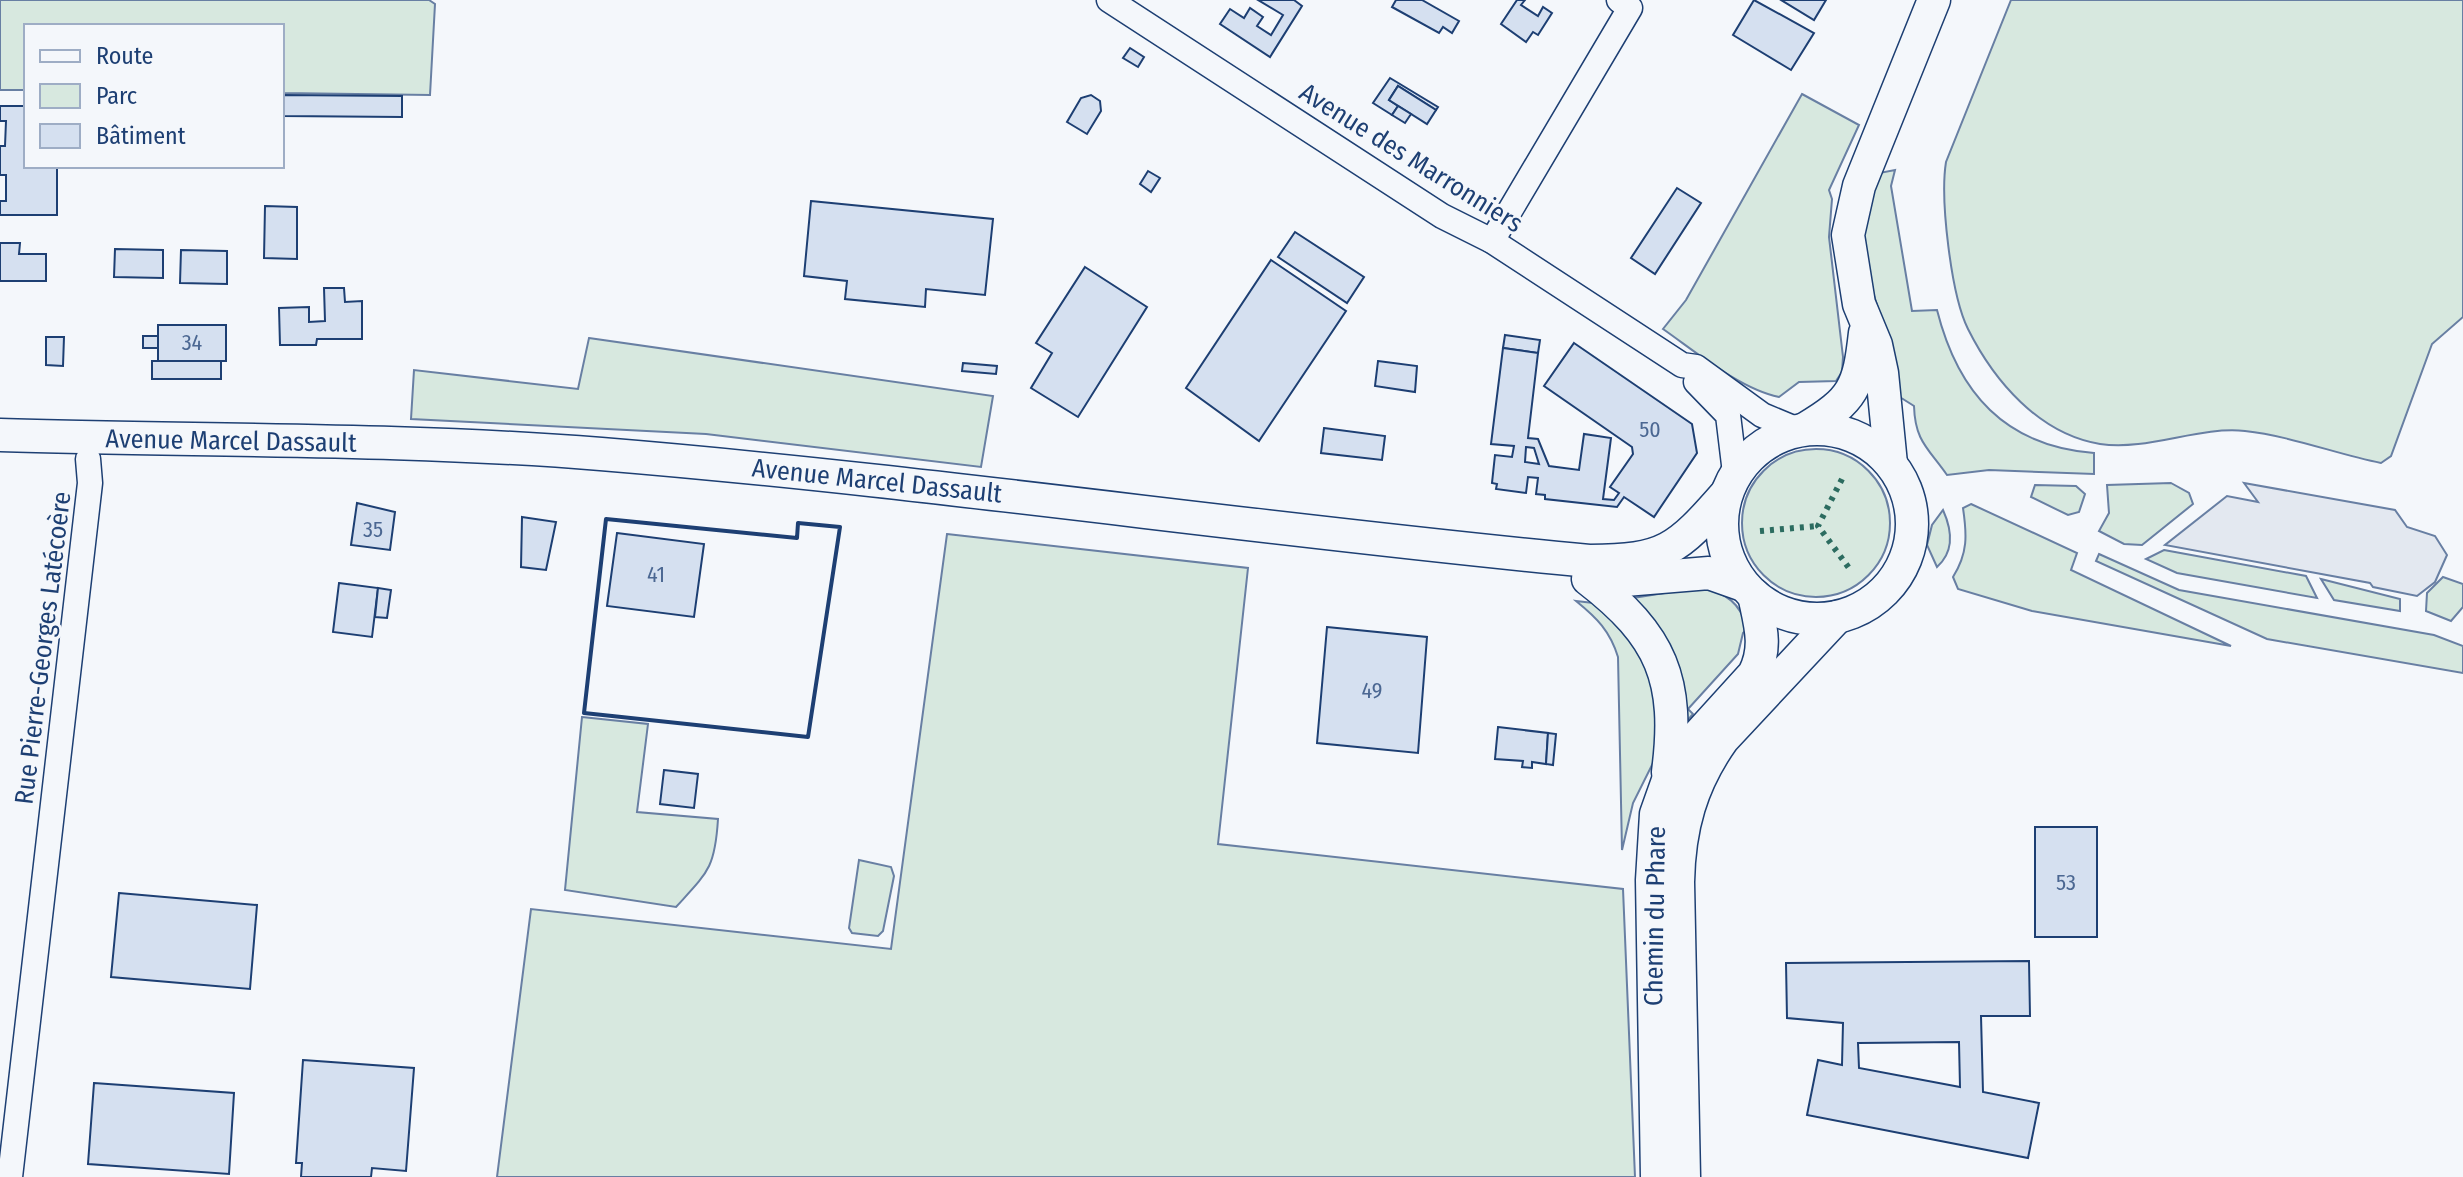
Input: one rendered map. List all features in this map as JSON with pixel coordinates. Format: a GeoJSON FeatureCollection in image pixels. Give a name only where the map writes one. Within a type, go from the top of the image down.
{"type":"FeatureCollection","features":[{"type":"Feature","properties":{"kind":"main road"},"geometry":{"type":"LineString","coordinates":[[1891,464],[1882,373],[1876,345],[1866,325],[1849,255],[1850,215],[1934,0]]}},
{"type":"Feature","properties":{"kind":"main road"},"geometry":{"type":"LineString","coordinates":[[1802,430],[1830,429],[1853,435],[1874,447],[1891,464],[1907,492],[1912,513],[1910,546],[1899,573],[1881,595],[1865,607],[1837,617],[1793,617],[1748,590],[1727,557],[1721,525],[1731,484],[1762,445],[1802,430],[1842,406],[1852,394],[1859,380],[1866,325]]}},
{"type":"Feature","properties":{"kind":"main road","name":"Avenue Marcel Dassault"},"geometry":{"type":"LineString","coordinates":[[0,435],[467,445],[820,484],[1589,561],[1646,558],[1674,548],[1731,484]]}},
{"type":"Feature","properties":{"kind":"main road","name":"Avenue Marcel Dassault"},"geometry":{"type":"LineString","coordinates":[[0,457],[466,466],[820,484],[1588,579],[1648,580],[1709,573],[1748,590]]}},
{"type":"Feature","properties":{"kind":"main road"},"geometry":{"type":"LineString","coordinates":[[1588,579],[1612,598],[1650,638],[1665,668],[1674,719],[1667,783]]}},
{"type":"Feature","properties":{"kind":"main road","name":"Chemin du Phare"},"geometry":{"type":"LineString","coordinates":[[1657,1177],[1652,847],[1656,814],[1667,783],[1685,750],[1754,674],[1761,661],[1763,635],[1748,590]]}},
{"type":"Feature","properties":{"kind":"main road","name":"Chemin du Phare"},"geometry":{"type":"LineString","coordinates":[[1684,1177],[1678,882],[1685,813],[1708,761],[1723,739],[1837,617]]}},
{"type":"Feature","properties":{"kind":"street","name":"Avenue des Marronniers"},"geometry":{"type":"LineString","coordinates":[[1109,0],[1442,216],[1492,241],[1682,365],[1728,415],[1731,484]]}},
{"type":"Feature","properties":{"kind":"street"},"geometry":{"type":"LineString","coordinates":[[1492,241],[1630,8],[1619,0]]}},
{"type":"Feature","properties":{"kind":"street","name":"Avenue des Marronniers"},"geometry":{"type":"LineString","coordinates":[[1682,365],[1696,367],[1762,415],[1802,430]]}},
{"type":"Feature","properties":{"kind":"street","name":"Rue Pierre-Georges Latécoère"},"geometry":{"type":"LineString","coordinates":[[10,1177],[90,483],[88,459]]}},
{"type":"Feature","properties":{"kind":"green space"},"geometry":{"type":"Polygon","coordinates":[[[0,0],[429,0],[435,4],[430,95],[284,93],[284,24],[24,24],[24,90],[0,90],[0,0]]]}},
{"type":"Feature","properties":{"kind":"green space"},"geometry":{"type":"Polygon","coordinates":[[[2011,0],[2463,0],[2463,317],[2432,344],[2391,456],[2381,463],[2279,437],[2227,430],[2137,444],[2100,444],[2057,429],[2038,417],[2005,386],[1979,348],[1962,314],[1948,247],[1945,178],[1946,162],[2011,0]]]}},
{"type":"Feature","properties":{"kind":"green space"},"geometry":{"type":"Polygon","coordinates":[[[1802,94],[1859,125],[1829,190],[1832,199],[1829,237],[1843,357],[1842,372],[1836,381],[1799,382],[1779,397],[1734,378],[1663,329],[1686,300],[1802,94]]]}},
{"type":"Feature","properties":{"kind":"green space"},"geometry":{"type":"Polygon","coordinates":[[[1895,170],[1891,186],[1912,311],[1937,310],[1958,366],[1972,390],[1990,410],[2011,427],[2035,439],[2094,453],[2094,474],[1989,470],[1947,475],[1924,444],[1917,428],[1914,406],[1895,394],[1889,343],[1871,286],[1862,232],[1874,174],[1895,170]]]}},
{"type":"Feature","properties":{"kind":"green space"},"geometry":{"type":"Polygon","coordinates":[[[589,338],[993,396],[981,467],[706,434],[411,419],[414,370],[578,389],[589,338]]]}},
{"type":"Feature","properties":{"kind":"green space"},"geometry":{"type":"Polygon","coordinates":[[[1816,449],[1844,454],[1869,470],[1885,495],[1890,523],[1885,551],[1869,576],[1844,592],[1816,597],[1788,592],[1763,576],[1747,551],[1742,523],[1747,495],[1763,470],[1788,454],[1816,449]]]}},
{"type":"Feature","properties":{"kind":"green space"},"geometry":{"type":"Polygon","coordinates":[[[2171,483],[2189,493],[2193,504],[2142,545],[2124,544],[2099,531],[2109,513],[2107,485],[2171,483]]]}},
{"type":"Feature","properties":{"kind":"green space"},"geometry":{"type":"Polygon","coordinates":[[[2035,485],[2076,486],[2085,494],[2079,512],[2068,515],[2031,497],[2035,485]]]}},
{"type":"Feature","properties":{"kind":"green space"},"geometry":{"type":"Polygon","coordinates":[[[1971,504],[2077,553],[2071,570],[2231,646],[2032,611],[1958,589],[1953,577],[1965,544],[1963,508],[1971,504]]]}},
{"type":"Feature","properties":{"kind":"green space"},"geometry":{"type":"Polygon","coordinates":[[[1943,510],[1950,540],[1947,554],[1937,567],[1927,545],[1932,525],[1943,510]]]}},
{"type":"Feature","properties":{"kind":"green space"},"geometry":{"type":"Polygon","coordinates":[[[947,534],[1248,568],[1218,844],[1623,889],[1635,1177],[497,1177],[531,909],[891,949],[947,534]]]}},
{"type":"Feature","properties":{"kind":"green space"},"geometry":{"type":"Polygon","coordinates":[[[2164,550],[2306,576],[2317,598],[2177,573],[2146,559],[2164,550]]]}},
{"type":"Feature","properties":{"kind":"green space"},"geometry":{"type":"Polygon","coordinates":[[[2099,554],[2179,590],[2434,635],[2463,646],[2463,673],[2267,639],[2096,561],[2099,554]]]}},
{"type":"Feature","properties":{"kind":"green space"},"geometry":{"type":"Polygon","coordinates":[[[2443,577],[2463,584],[2463,607],[2451,621],[2426,611],[2427,593],[2443,577]]]}},
{"type":"Feature","properties":{"kind":"green space"},"geometry":{"type":"Polygon","coordinates":[[[2321,579],[2400,599],[2400,611],[2334,600],[2321,579]]]}},
{"type":"Feature","properties":{"kind":"green space"},"geometry":{"type":"Polygon","coordinates":[[[1702,587],[1731,600],[1748,628],[1743,633],[1738,654],[1688,709],[1693,714],[1681,728],[1633,598],[1702,587]]]}},
{"type":"Feature","properties":{"kind":"green space"},"geometry":{"type":"Polygon","coordinates":[[[1576,601],[1611,605],[1650,646],[1662,745],[1633,803],[1622,850],[1618,657],[1602,626],[1576,601]]]}},
{"type":"Feature","properties":{"kind":"green space"},"geometry":{"type":"Polygon","coordinates":[[[582,717],[648,724],[637,812],[718,819],[715,848],[708,868],[676,907],[565,890],[582,717]]]}},
{"type":"Feature","properties":{"kind":"green space"},"geometry":{"type":"Polygon","coordinates":[[[859,860],[891,867],[894,876],[883,931],[878,936],[852,933],[849,928],[859,860]]]}},
{"type":"Feature","properties":{"kind":"shaded area"},"geometry":{"type":"Polygon","coordinates":[[[2244,483],[2395,510],[2407,527],[2435,536],[2447,555],[2435,582],[2417,596],[2373,587],[2370,583],[2165,545],[2227,496],[2258,502],[2244,483]]]}},
{"type":"Feature","properties":{"kind":"building"},"geometry":{"type":"Polygon","coordinates":[[[1258,0],[1294,0],[1302,6],[1270,57],[1220,24],[1230,9],[1244,18],[1250,8],[1263,17],[1257,26],[1271,35],[1283,15],[1258,0]]]}},
{"type":"Feature","properties":{"kind":"building"},"geometry":{"type":"Polygon","coordinates":[[[1396,0],[1422,0],[1459,21],[1452,33],[1443,27],[1439,33],[1392,7],[1396,0]]]}},
{"type":"Feature","properties":{"kind":"building"},"geometry":{"type":"Polygon","coordinates":[[[1517,0],[1525,0],[1521,5],[1538,16],[1543,7],[1552,13],[1538,35],[1533,32],[1526,42],[1501,24],[1517,0]]]}},
{"type":"Feature","properties":{"kind":"building"},"geometry":{"type":"Polygon","coordinates":[[[1754,0],[1814,33],[1791,70],[1733,35],[1754,0]]]}},
{"type":"Feature","properties":{"kind":"building"},"geometry":{"type":"Polygon","coordinates":[[[1781,0],[1826,0],[1814,20],[1781,0]]]}},
{"type":"Feature","properties":{"kind":"building"},"geometry":{"type":"Polygon","coordinates":[[[1130,48],[1144,57],[1138,67],[1123,58],[1130,48]]]}},
{"type":"Feature","properties":{"kind":"building"},"geometry":{"type":"Polygon","coordinates":[[[1390,78],[1438,107],[1436,110],[1398,86],[1389,100],[1398,106],[1392,115],[1373,103],[1390,78]]]}},
{"type":"Feature","properties":{"kind":"building"},"geometry":{"type":"Polygon","coordinates":[[[1398,86],[1436,110],[1427,124],[1389,100],[1398,86]]]}},
{"type":"Feature","properties":{"kind":"building"},"geometry":{"type":"Polygon","coordinates":[[[284,95],[402,96],[402,117],[284,116],[284,95]]]}},
{"type":"Feature","properties":{"kind":"building"},"geometry":{"type":"Polygon","coordinates":[[[1091,95],[1100,101],[1101,111],[1087,134],[1067,122],[1081,98],[1091,95]]]}},
{"type":"Feature","properties":{"kind":"building"},"geometry":{"type":"Polygon","coordinates":[[[0,106],[24,106],[24,168],[57,168],[57,215],[0,215],[0,201],[6,201],[6,175],[0,175],[0,146],[5,146],[6,121],[0,121],[0,106]]]}},
{"type":"Feature","properties":{"kind":"building"},"geometry":{"type":"Polygon","coordinates":[[[1398,106],[1411,114],[1405,123],[1392,115],[1398,106]]]}},
{"type":"Feature","properties":{"kind":"building"},"geometry":{"type":"Polygon","coordinates":[[[1148,171],[1160,178],[1151,192],[1140,184],[1148,171]]]}},
{"type":"Feature","properties":{"kind":"building"},"geometry":{"type":"Polygon","coordinates":[[[1677,188],[1701,203],[1655,274],[1631,258],[1677,188]]]}},
{"type":"Feature","properties":{"kind":"building"},"geometry":{"type":"Polygon","coordinates":[[[811,201],[993,219],[985,295],[926,289],[925,307],[845,299],[847,281],[804,276],[811,201]]]}},
{"type":"Feature","properties":{"kind":"building"},"geometry":{"type":"Polygon","coordinates":[[[265,206],[297,207],[297,259],[264,258],[265,206]]]}},
{"type":"Feature","properties":{"kind":"building"},"geometry":{"type":"Polygon","coordinates":[[[1295,232],[1364,277],[1347,303],[1278,257],[1295,232]]]}},
{"type":"Feature","properties":{"kind":"building"},"geometry":{"type":"Polygon","coordinates":[[[0,243],[20,243],[19,254],[46,254],[46,281],[0,281],[0,243]]]}},
{"type":"Feature","properties":{"kind":"building"},"geometry":{"type":"Polygon","coordinates":[[[115,249],[163,250],[163,278],[114,277],[115,249]]]}},
{"type":"Feature","properties":{"kind":"building"},"geometry":{"type":"Polygon","coordinates":[[[181,250],[227,251],[227,284],[180,283],[181,250]]]}},
{"type":"Feature","properties":{"kind":"building"},"geometry":{"type":"Polygon","coordinates":[[[1271,260],[1346,311],[1259,441],[1186,388],[1271,260]]]}},
{"type":"Feature","properties":{"kind":"building"},"geometry":{"type":"Polygon","coordinates":[[[1085,267],[1147,307],[1078,417],[1031,388],[1052,353],[1036,343],[1085,267]]]}},
{"type":"Feature","properties":{"kind":"building"},"geometry":{"type":"Polygon","coordinates":[[[324,288],[344,288],[345,302],[362,301],[362,339],[317,339],[316,345],[280,345],[279,308],[309,307],[309,322],[325,321],[324,288]]]}},
{"type":"Feature","properties":{"kind":"building"},"geometry":{"type":"Polygon","coordinates":[[[158,325],[226,325],[226,361],[158,361],[158,325]]]}},
{"type":"Feature","properties":{"kind":"building"},"geometry":{"type":"Polygon","coordinates":[[[1505,335],[1540,340],[1538,353],[1503,348],[1505,335]]]}},
{"type":"Feature","properties":{"kind":"building"},"geometry":{"type":"Polygon","coordinates":[[[143,336],[158,336],[158,348],[143,348],[143,336]]]}},
{"type":"Feature","properties":{"kind":"building"},"geometry":{"type":"Polygon","coordinates":[[[46,337],[64,337],[63,366],[46,365],[46,337]]]}},
{"type":"Feature","properties":{"kind":"building"},"geometry":{"type":"Polygon","coordinates":[[[1574,343],[1692,424],[1697,453],[1654,517],[1624,497],[1617,507],[1545,499],[1545,495],[1536,494],[1538,478],[1528,477],[1526,493],[1496,489],[1497,484],[1492,483],[1495,455],[1512,457],[1514,446],[1491,444],[1503,348],[1538,353],[1528,438],[1538,439],[1549,466],[1579,470],[1584,434],[1611,438],[1603,499],[1614,500],[1619,493],[1610,487],[1633,454],[1632,447],[1544,386],[1574,343]],[[1526,447],[1525,462],[1539,464],[1534,448],[1526,447]]]}},
{"type":"Feature","properties":{"kind":"building"},"geometry":{"type":"Polygon","coordinates":[[[152,361],[221,361],[221,379],[152,379],[152,361]]]}},
{"type":"Feature","properties":{"kind":"building"},"geometry":{"type":"Polygon","coordinates":[[[1378,361],[1417,366],[1415,392],[1375,386],[1378,361]]]}},
{"type":"Feature","properties":{"kind":"building"},"geometry":{"type":"Polygon","coordinates":[[[963,363],[997,366],[996,374],[962,371],[963,363]]]}},
{"type":"Feature","properties":{"kind":"building"},"geometry":{"type":"Polygon","coordinates":[[[1324,428],[1385,436],[1382,460],[1321,453],[1324,428]]]}},
{"type":"Feature","properties":{"kind":"building"},"geometry":{"type":"Polygon","coordinates":[[[357,503],[395,512],[390,550],[351,545],[357,503]]]}},
{"type":"Feature","properties":{"kind":"building"},"geometry":{"type":"Polygon","coordinates":[[[522,517],[556,522],[546,570],[521,567],[522,517]]]}},
{"type":"Feature","properties":{"kind":"building"},"geometry":{"type":"Polygon","coordinates":[[[617,533],[704,544],[694,617],[607,606],[617,533]]]}},
{"type":"Feature","properties":{"kind":"building"},"geometry":{"type":"Polygon","coordinates":[[[339,583],[378,588],[372,637],[333,632],[339,583]]]}},
{"type":"Feature","properties":{"kind":"building"},"geometry":{"type":"Polygon","coordinates":[[[378,588],[391,590],[387,618],[375,617],[378,588]]]}},
{"type":"Feature","properties":{"kind":"building"},"geometry":{"type":"Polygon","coordinates":[[[1327,627],[1427,637],[1418,753],[1317,743],[1327,627]]]}},
{"type":"Feature","properties":{"kind":"building"},"geometry":{"type":"Polygon","coordinates":[[[1498,727],[1548,733],[1546,764],[1532,762],[1532,768],[1522,767],[1523,761],[1495,759],[1498,727]]]}},
{"type":"Feature","properties":{"kind":"building"},"geometry":{"type":"Polygon","coordinates":[[[1548,733],[1556,734],[1553,765],[1546,764],[1548,733]]]}},
{"type":"Feature","properties":{"kind":"building"},"geometry":{"type":"Polygon","coordinates":[[[664,770],[698,774],[694,808],[660,804],[664,770]]]}},
{"type":"Feature","properties":{"kind":"building"},"geometry":{"type":"Polygon","coordinates":[[[2035,827],[2097,827],[2097,937],[2035,937],[2035,827]]]}},
{"type":"Feature","properties":{"kind":"building"},"geometry":{"type":"Polygon","coordinates":[[[119,893],[257,905],[250,989],[111,977],[119,893]]]}},
{"type":"Feature","properties":{"kind":"building"},"geometry":{"type":"Polygon","coordinates":[[[2029,961],[2030,1016],[1981,1016],[1983,1092],[2039,1103],[2028,1158],[1807,1115],[1818,1060],[1842,1065],[1843,1023],[1787,1018],[1786,963],[2029,961]],[[1959,1042],[1858,1043],[1859,1068],[1960,1087],[1959,1042]]]}},
{"type":"Feature","properties":{"kind":"building"},"geometry":{"type":"Polygon","coordinates":[[[303,1060],[414,1068],[406,1171],[372,1168],[371,1177],[301,1177],[302,1163],[296,1163],[303,1060]]]}},
{"type":"Feature","properties":{"kind":"building"},"geometry":{"type":"Polygon","coordinates":[[[94,1083],[234,1093],[229,1174],[88,1164],[94,1083]]]}},
{"type":"Feature","properties":{"kind":"hedge"},"geometry":{"type":"LineString","coordinates":[[1842,479],[1818,526],[1849,568]]}},
{"type":"Feature","properties":{"kind":"hedge"},"geometry":{"type":"LineString","coordinates":[[1760,531],[1818,526]]}},
{"type":"Feature","properties":{"kind":"wall"},"geometry":{"type":"LineString","coordinates":[[606,519],[797,538],[798,523],[840,527],[808,737],[584,713],[606,519]]}}]}
